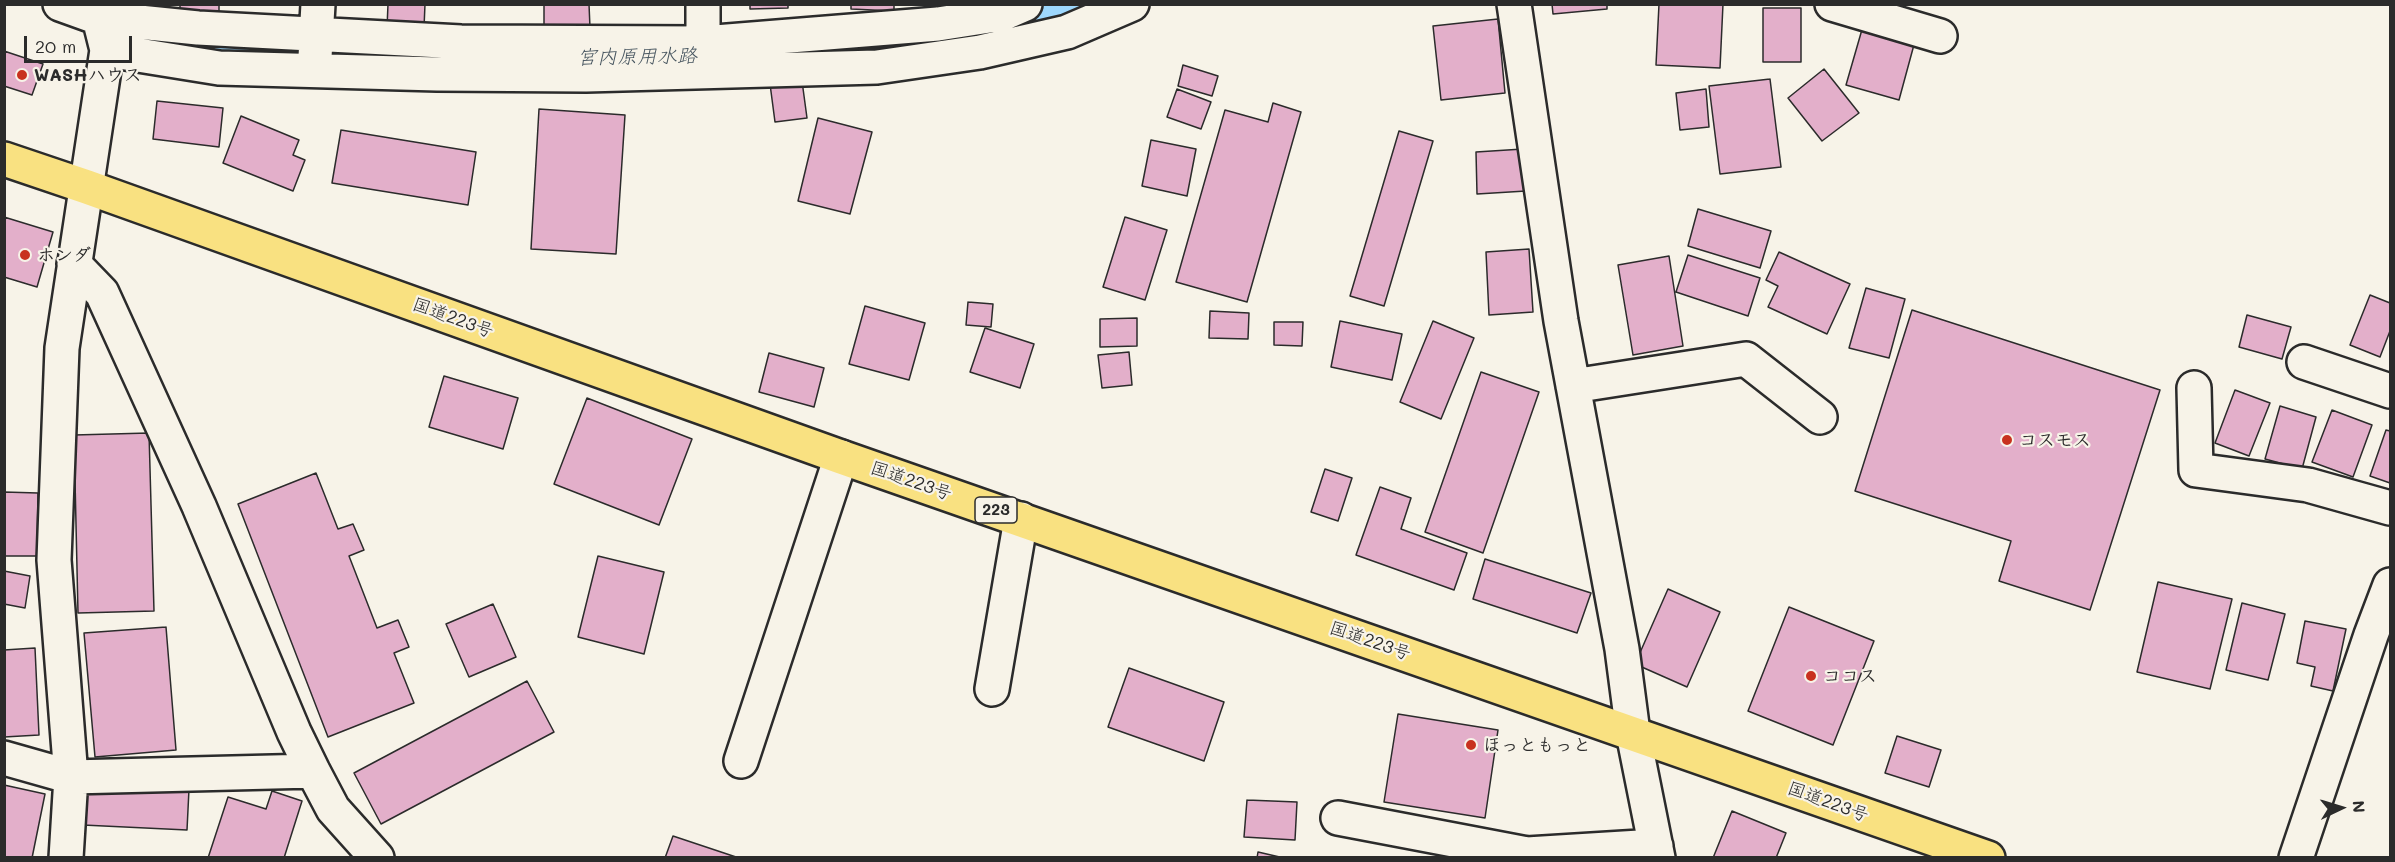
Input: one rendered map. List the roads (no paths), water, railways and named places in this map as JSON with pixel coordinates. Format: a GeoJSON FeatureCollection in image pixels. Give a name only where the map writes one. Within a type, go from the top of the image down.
{"type":"FeatureCollection","features":[{"type":"Feature","properties":{"kind":"highway","name":"国道223号"},"geometry":{"type":"LineString","coordinates":[[4,159],[841,457],[1989,858]]}},
{"type":"Feature","properties":{"kind":"street"},"geometry":{"type":"LineString","coordinates":[[60,4],[198,28],[318,20],[461,42],[703,43],[938,24],[1002,14],[1025,4]]}},
{"type":"Feature","properties":{"kind":"street"},"geometry":{"type":"LineString","coordinates":[[703,4],[703,43]]}},
{"type":"Feature","properties":{"kind":"street"},"geometry":{"type":"LineString","coordinates":[[107,50],[219,68],[437,74],[586,75],[877,67],[980,52],[1056,34],[1132,4]]}},
{"type":"Feature","properties":{"kind":"street"},"geometry":{"type":"LineString","coordinates":[[1338,818],[1527,854],[1657,852],[1633,733],[1622,649],[1561,321],[1514,4]]}},
{"type":"Feature","properties":{"kind":"street"},"geometry":{"type":"LineString","coordinates":[[1832,4],[1940,36]]}},
{"type":"Feature","properties":{"kind":"street"},"geometry":{"type":"LineString","coordinates":[[66,858],[71,777],[54,561],[62,348],[107,50],[100,11]]}},
{"type":"Feature","properties":{"kind":"street"},"geometry":{"type":"LineString","coordinates":[[314,71],[318,20]]}},
{"type":"Feature","properties":{"kind":"street"},"geometry":{"type":"LineString","coordinates":[[74,264],[102,292],[199,506],[294,732],[313,771],[333,809],[378,858]]}},
{"type":"Feature","properties":{"kind":"street"},"geometry":{"type":"LineString","coordinates":[[1573,386],[1746,359],[1821,417]]}},
{"type":"Feature","properties":{"kind":"street"},"geometry":{"type":"LineString","coordinates":[[2304,362],[2391,391]]}},
{"type":"Feature","properties":{"kind":"street"},"geometry":{"type":"LineString","coordinates":[[2194,388],[2196,470],[2308,485],[2391,508]]}},
{"type":"Feature","properties":{"kind":"street"},"geometry":{"type":"LineString","coordinates":[[741,761],[841,457]]}},
{"type":"Feature","properties":{"kind":"street"},"geometry":{"type":"LineString","coordinates":[[992,689],[1021,519]]}},
{"type":"Feature","properties":{"kind":"street"},"geometry":{"type":"LineString","coordinates":[[2295,858],[2367,646],[2391,585]]}},
{"type":"Feature","properties":{"kind":"street"},"geometry":{"type":"LineString","coordinates":[[4,758],[71,777],[313,771]]}},
{"type":"Feature","properties":{"kind":"waterway","name":"宮内原用水路"},"geometry":{"type":"LineString","coordinates":[[987,36],[1010,31],[1089,4]]}},
{"type":"Feature","properties":{"kind":"waterway","name":"宮内原用水路"},"geometry":{"type":"LineString","coordinates":[[179,44],[353,55],[488,59]]}},
{"type":"Feature","properties":{"kind":"waterway","name":"宮内原用水路"},"geometry":{"type":"LineString","coordinates":[[770,55],[934,48]]}},
{"type":"Feature","properties":{"kind":"place","name":"WASHハウス"},"geometry":{"type":"Point","coordinates":[22,75]}},
{"type":"Feature","properties":{"kind":"place","name":"ホンダ"},"geometry":{"type":"Point","coordinates":[25,255]}},
{"type":"Feature","properties":{"kind":"place","name":"コスモス"},"geometry":{"type":"Point","coordinates":[2007,440]}},
{"type":"Feature","properties":{"kind":"place","name":"ココス"},"geometry":{"type":"Point","coordinates":[1811,676]}},
{"type":"Feature","properties":{"kind":"place","name":"ほっともっと"},"geometry":{"type":"Point","coordinates":[1471,745]}}]}
